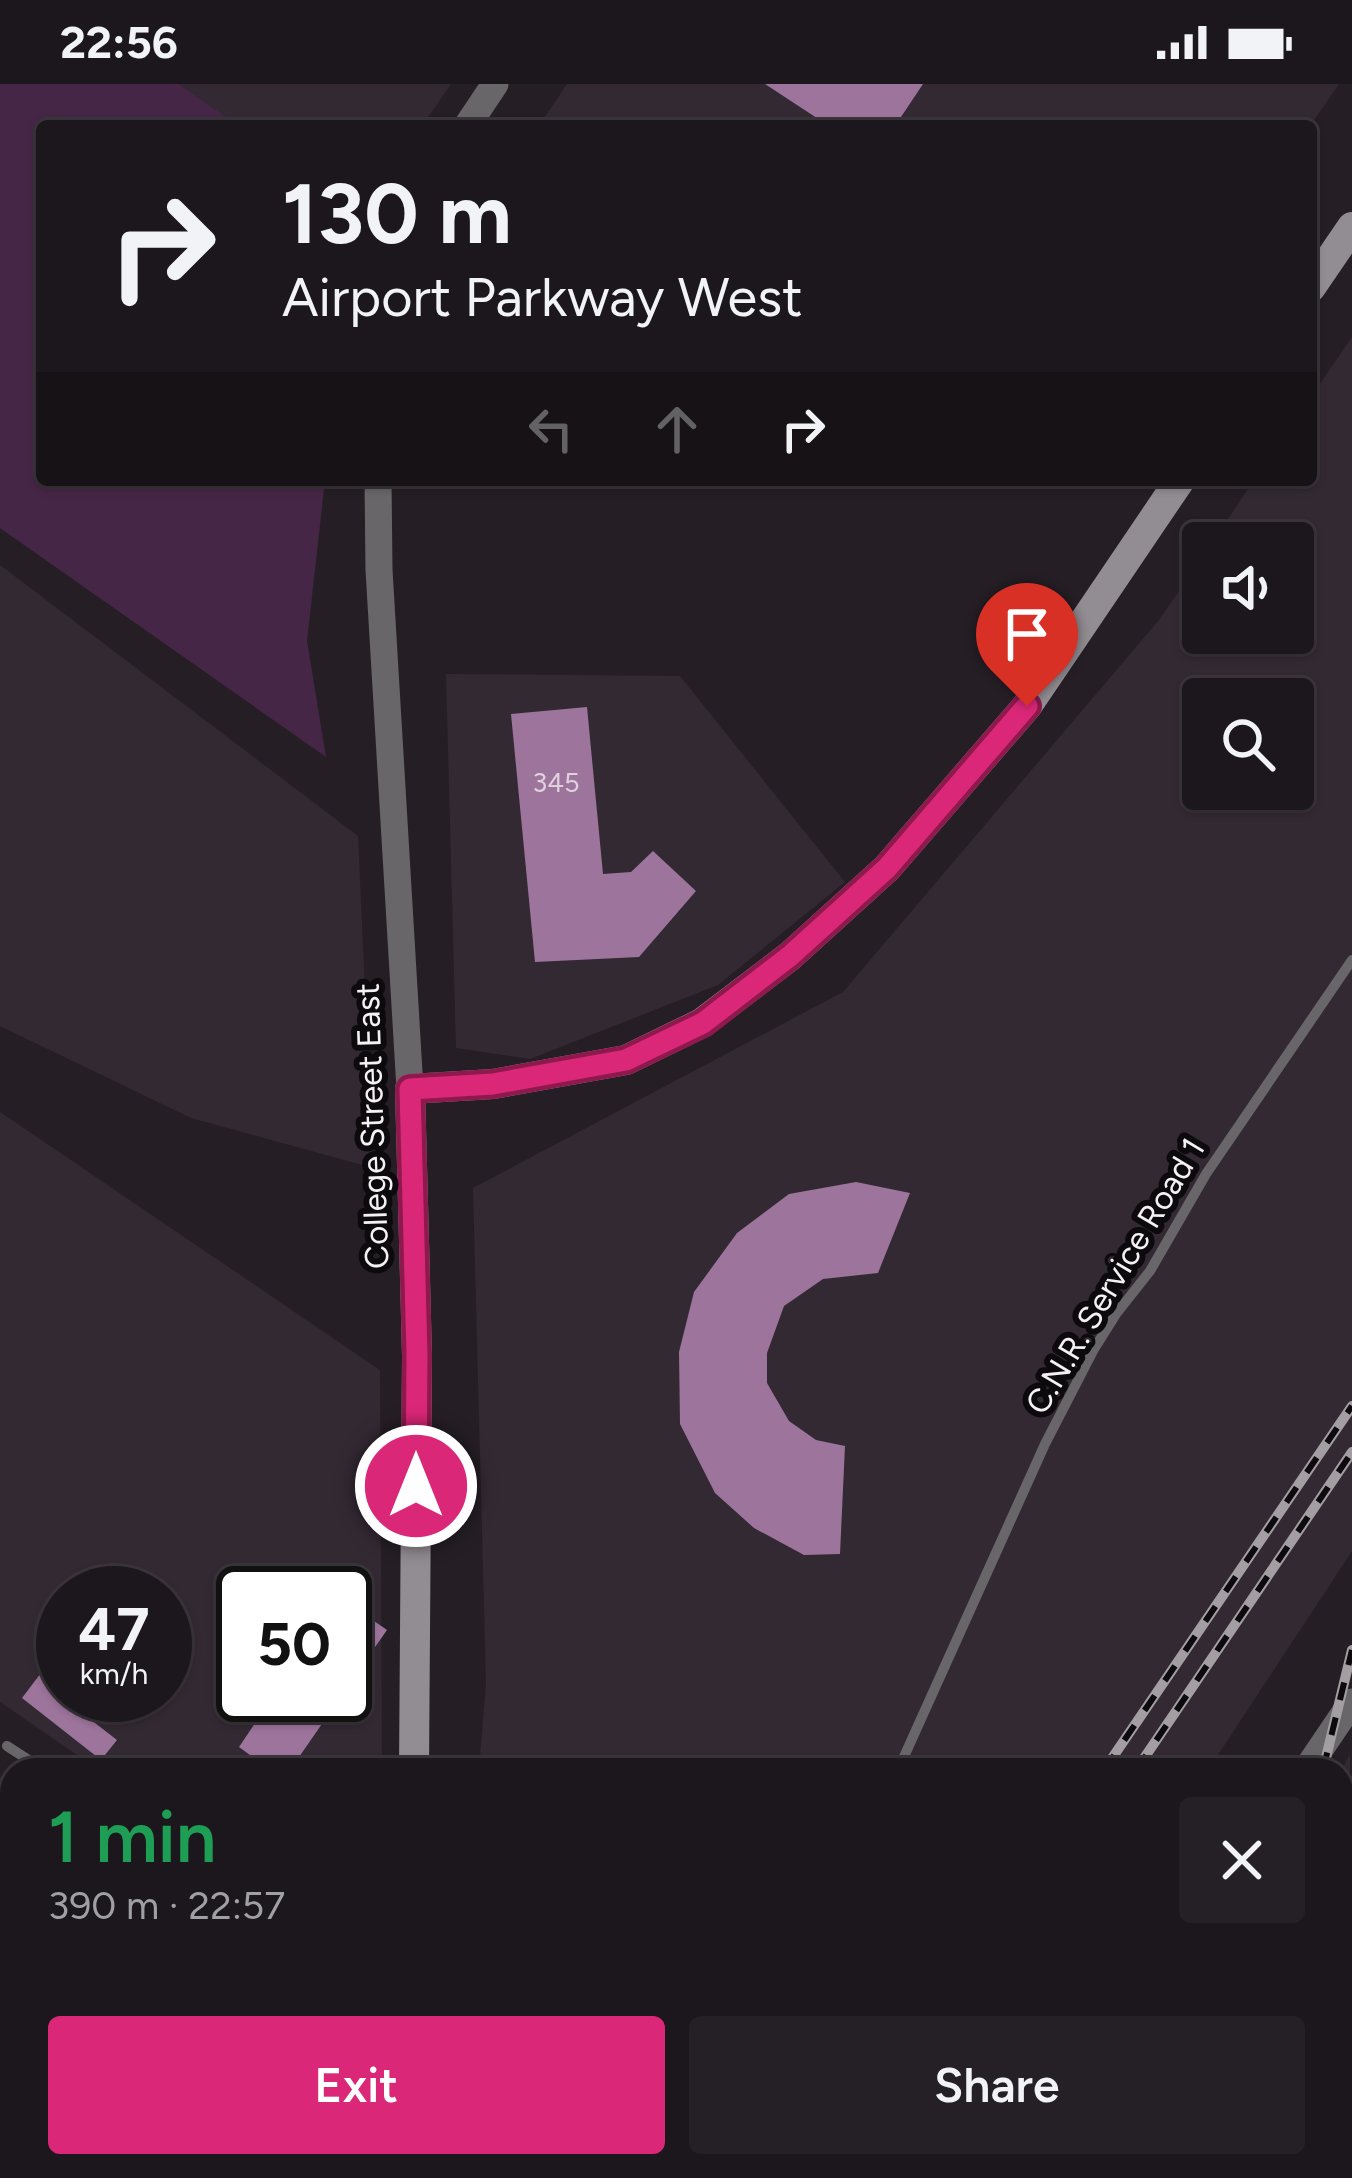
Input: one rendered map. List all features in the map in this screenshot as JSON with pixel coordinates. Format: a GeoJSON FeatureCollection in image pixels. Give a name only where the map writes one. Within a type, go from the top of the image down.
{"type":"FeatureCollection","features":[{"type":"Feature","properties":{"kind":"main road"},"geometry":{"type":"LineString","coordinates":[[1317,278],[1352,227]]}},
{"type":"Feature","properties":{"kind":"main road"},"geometry":{"type":"LineString","coordinates":[[410,1089],[493,1084],[626,1060],[703,1023],[790,956],[887,868],[1027,706],[1176,486]]}},
{"type":"Feature","properties":{"kind":"main road","name":"College Street East"},"geometry":{"type":"LineString","coordinates":[[410,1089],[417,1355],[414,1758]]}},
{"type":"Feature","properties":{"kind":"street"},"geometry":{"type":"LineString","coordinates":[[471,120],[495,84]]}},
{"type":"Feature","properties":{"kind":"street","name":"College Street East"},"geometry":{"type":"LineString","coordinates":[[379,486],[379,570],[410,1089]]}},
{"type":"Feature","properties":{"kind":"street"},"geometry":{"type":"LineString","coordinates":[[1314,1758],[1352,1702]]}},
{"type":"Feature","properties":{"kind":"lane","name":"C.N.R. Service Road 1"},"geometry":{"type":"LineString","coordinates":[[903,1758],[1045,1444],[1094,1349],[1160,1256],[1206,1174],[1352,961]]}},
{"type":"Feature","properties":{"kind":"lane"},"geometry":{"type":"LineString","coordinates":[[7,1746],[26,1758]]}},
{"type":"Feature","properties":{"kind":"shaded area"},"geometry":{"type":"Polygon","coordinates":[[[0,84],[178,84],[230,120],[36,120],[36,486],[324,486],[307,641],[326,757],[0,528],[0,84]]]}},
{"type":"Feature","properties":{"kind":"shaded area"},"geometry":{"type":"Polygon","coordinates":[[[162,84],[451,84],[426,120],[215,120],[162,84]]]}},
{"type":"Feature","properties":{"kind":"shaded area"},"geometry":{"type":"Polygon","coordinates":[[[567,84],[1339,84],[1314,120],[543,120],[567,84]]]}},
{"type":"Feature","properties":{"kind":"shaded area"},"geometry":{"type":"Polygon","coordinates":[[[1352,337],[1352,1551],[1216,1758],[480,1758],[486,1683],[473,1188],[843,992],[1159,620],[1182,587],[1182,654],[1314,654],[1314,522],[1226,522],[1250,486],[1317,486],[1317,388],[1352,337]]]}},
{"type":"Feature","properties":{"kind":"shaded area"},"geometry":{"type":"Polygon","coordinates":[[[0,565],[358,836],[373,1168],[191,1118],[0,1026],[0,565]]]}},
{"type":"Feature","properties":{"kind":"shaded area"},"geometry":{"type":"Polygon","coordinates":[[[446,674],[680,676],[845,882],[718,985],[530,1059],[456,1048],[446,674]]]}},
{"type":"Feature","properties":{"kind":"shaded area"},"geometry":{"type":"Polygon","coordinates":[[[0,1112],[380,1370],[382,1758],[82,1758],[0,1702],[0,1112]]]}},
{"type":"Feature","properties":{"kind":"building"},"geometry":{"type":"Polygon","coordinates":[[[765,84],[923,84],[899,120],[820,120],[765,84]]]}},
{"type":"Feature","properties":{"kind":"building"},"geometry":{"type":"Polygon","coordinates":[[[587,707],[603,874],[631,872],[653,851],[696,891],[639,957],[535,962],[511,714],[587,707]]]}},
{"type":"Feature","properties":{"kind":"building"},"geometry":{"type":"Polygon","coordinates":[[[856,1182],[910,1193],[878,1273],[823,1279],[784,1306],[767,1353],[767,1383],[789,1421],[816,1440],[845,1446],[840,1554],[804,1555],[754,1528],[715,1493],[680,1424],[679,1352],[694,1292],[737,1233],[789,1194],[856,1182]]]}},
{"type":"Feature","properties":{"kind":"building"},"geometry":{"type":"Polygon","coordinates":[[[372,1620],[387,1630],[372,1651],[372,1620]]]}},
{"type":"Feature","properties":{"kind":"building"},"geometry":{"type":"Polygon","coordinates":[[[36,1680],[36,1709],[22,1698],[36,1680]]]}},
{"type":"Feature","properties":{"kind":"building"},"geometry":{"type":"Polygon","coordinates":[[[53,1722],[94,1722],[117,1740],[98,1758],[53,1722]]]}},
{"type":"Feature","properties":{"kind":"building"},"geometry":{"type":"Polygon","coordinates":[[[256,1722],[323,1722],[298,1758],[254,1758],[239,1747],[256,1722]]]}},
{"type":"Feature","properties":{"kind":"railway"},"geometry":{"type":"LineString","coordinates":[[1112,1758],[1352,1406]]}},
{"type":"Feature","properties":{"kind":"railway"},"geometry":{"type":"LineString","coordinates":[[1144,1758],[1352,1452]]}},
{"type":"Feature","properties":{"kind":"railway"},"geometry":{"type":"LineString","coordinates":[[1326,1758],[1352,1650]]}},
{"type":"Feature","properties":{"kind":"route"},"geometry":{"type":"LineString","coordinates":[[416,1486],[410,1089],[493,1084],[626,1060],[703,1023],[790,956],[887,868],[1027,706]]}}]}
